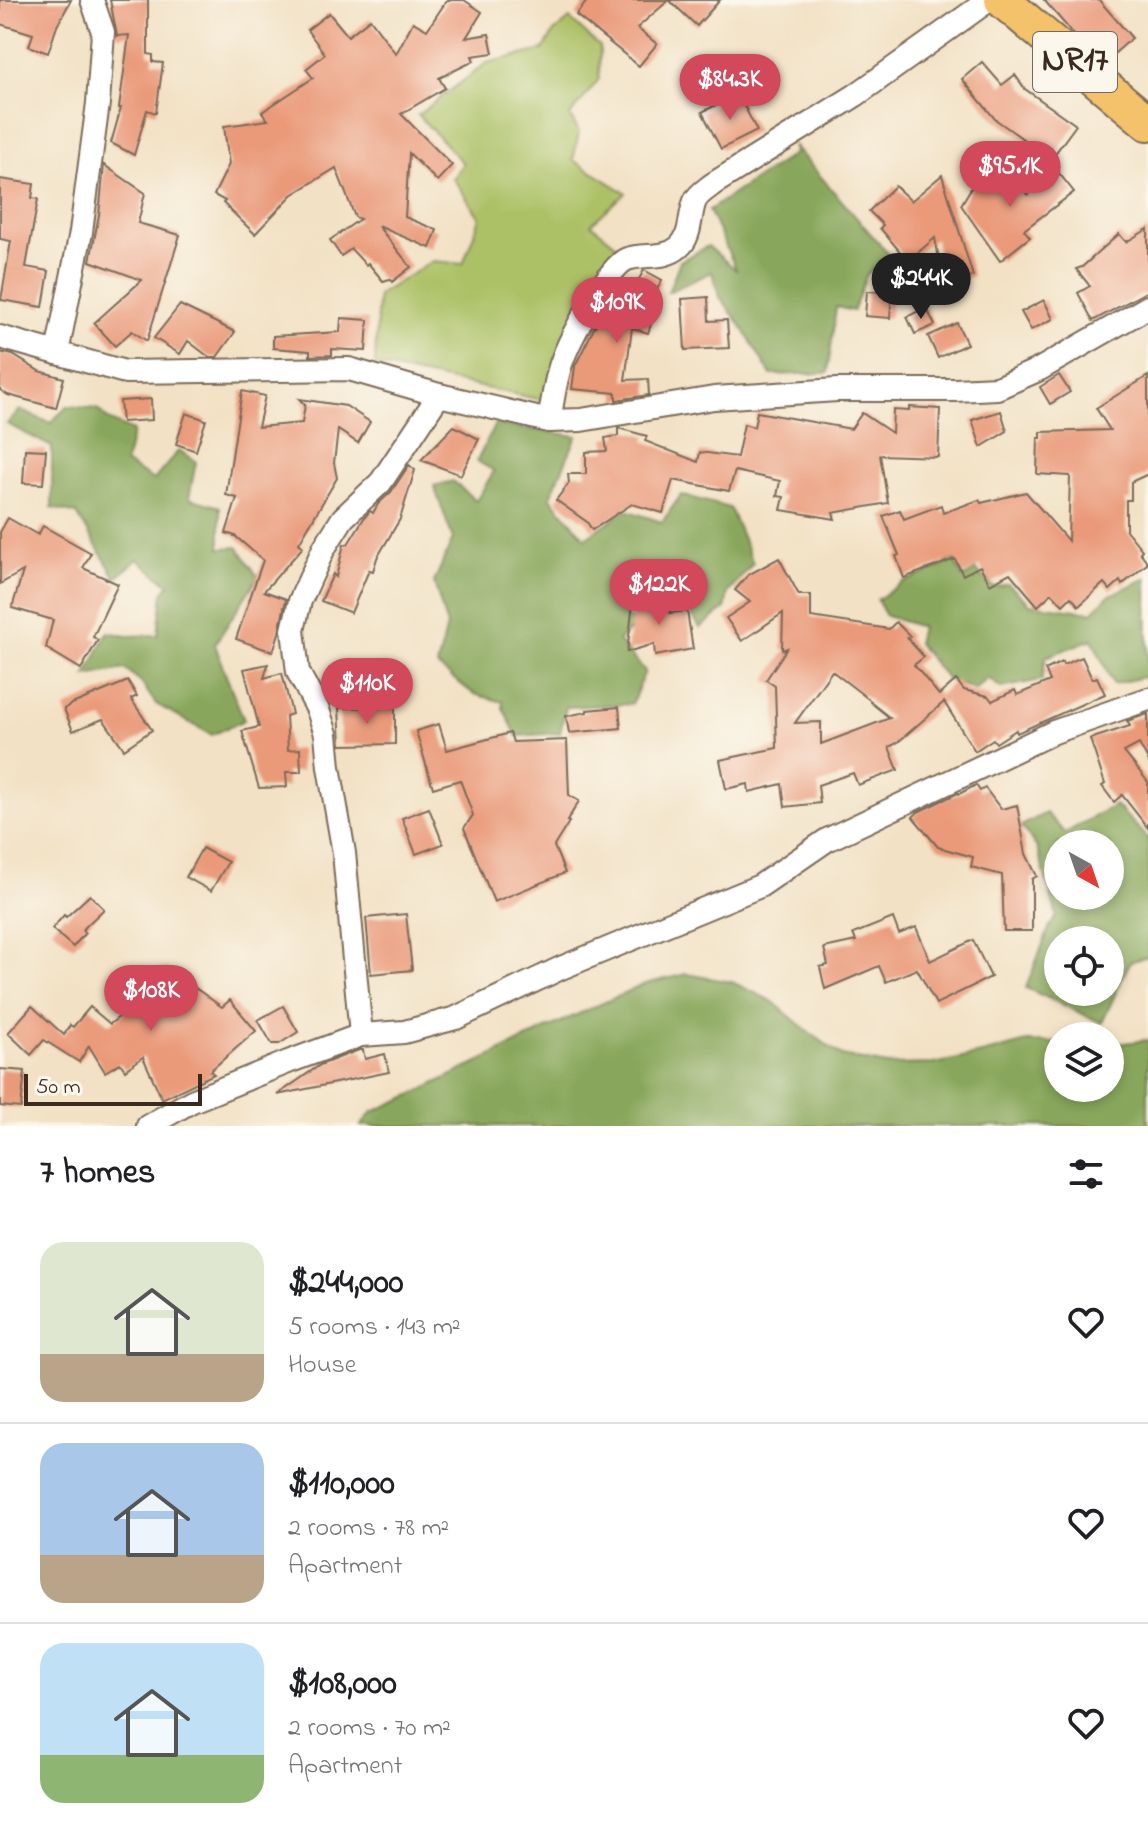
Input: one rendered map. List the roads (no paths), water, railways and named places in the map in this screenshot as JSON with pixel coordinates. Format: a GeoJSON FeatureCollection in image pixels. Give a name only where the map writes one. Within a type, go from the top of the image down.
{"type":"FeatureCollection","features":[{"type":"Feature","properties":{"kind":"main road","name":"NR17"},"geometry":{"type":"LineString","coordinates":[[1002,0],[1148,123]]}},
{"type":"Feature","properties":{"kind":"street"},"geometry":{"type":"LineString","coordinates":[[57,353],[81,232],[98,103],[103,32],[92,0]]}},
{"type":"Feature","properties":{"kind":"street"},"geometry":{"type":"LineString","coordinates":[[549,421],[562,361],[601,285],[615,267],[626,259],[667,254],[681,245],[688,233],[699,195],[856,95],[989,0]]}},
{"type":"Feature","properties":{"kind":"street"},"geometry":{"type":"LineString","coordinates":[[0,337],[125,372],[349,369],[439,395],[549,421],[581,420],[714,398],[837,390],[997,388],[1040,369],[1148,307]]}},
{"type":"Feature","properties":{"kind":"street"},"geometry":{"type":"LineString","coordinates":[[361,1035],[344,853],[326,734],[318,710],[298,672],[293,630],[300,601],[324,548],[343,518],[381,482],[439,395]]}},
{"type":"Feature","properties":{"kind":"street"},"geometry":{"type":"LineString","coordinates":[[148,1126],[192,1101],[361,1035],[404,1032],[456,1018],[561,968],[760,886],[827,840],[1054,732],[1148,699]]}}]}
